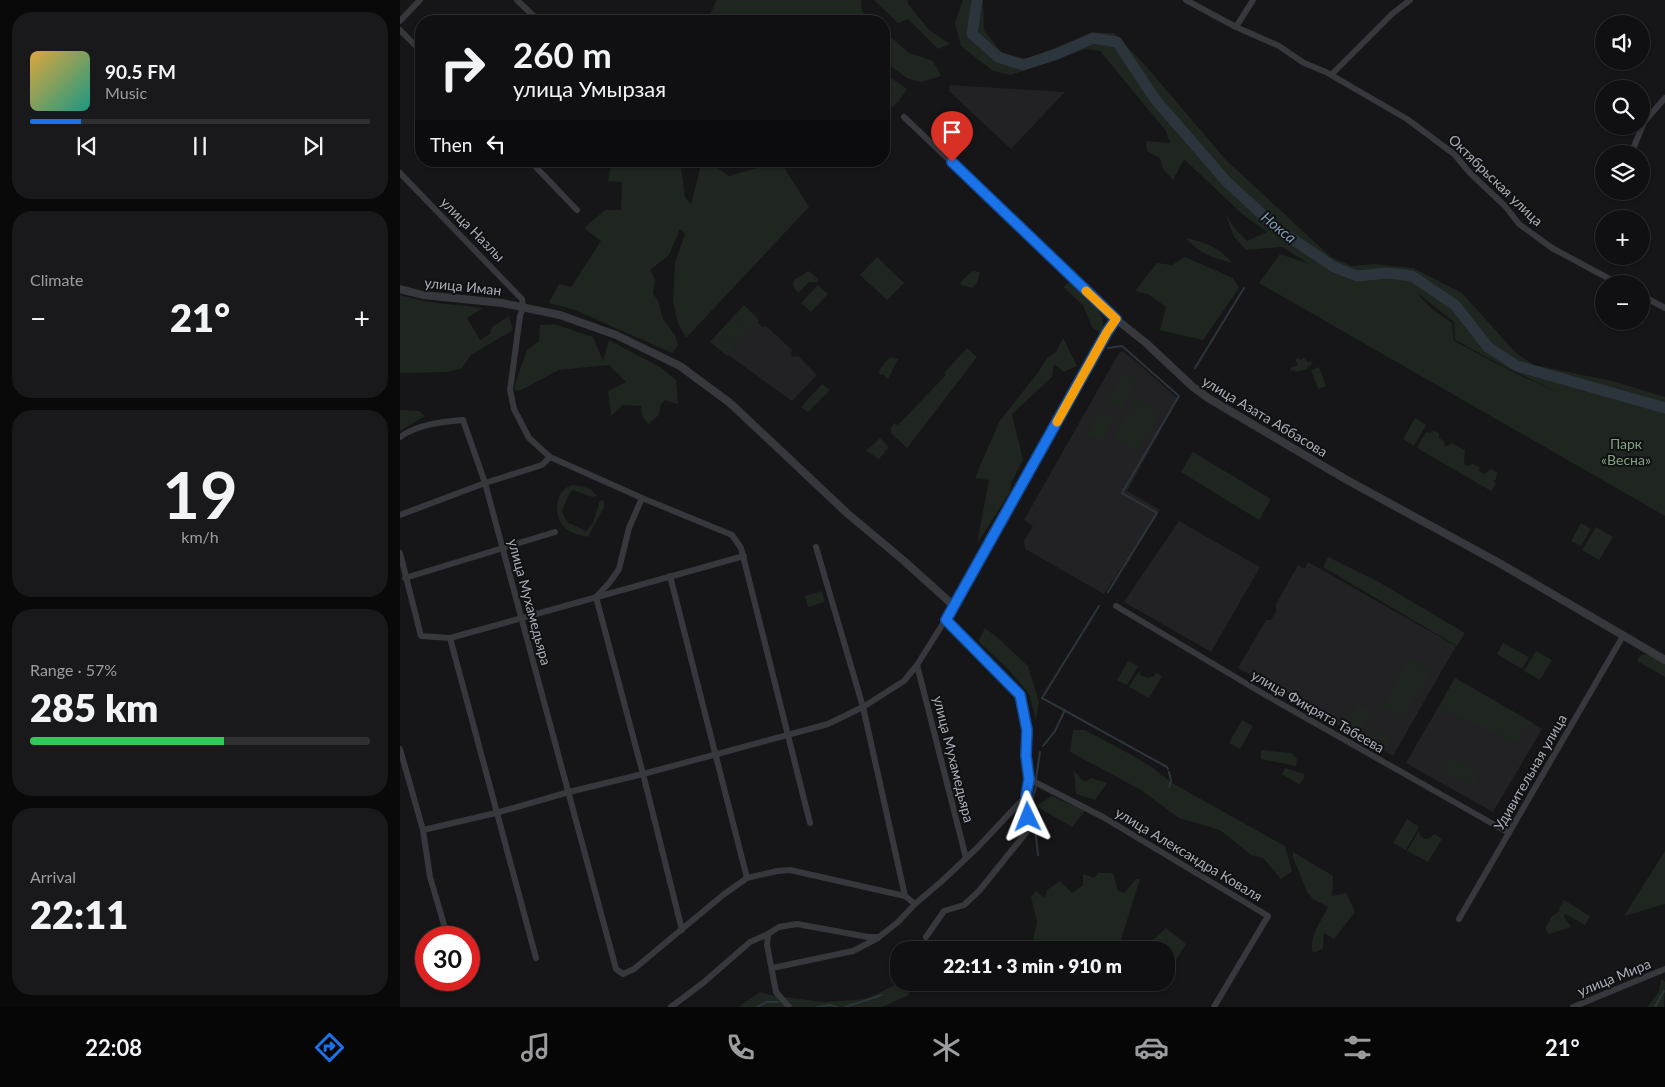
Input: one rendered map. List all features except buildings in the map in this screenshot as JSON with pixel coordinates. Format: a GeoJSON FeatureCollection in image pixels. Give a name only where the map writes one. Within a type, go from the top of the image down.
{"type":"FeatureCollection","features":[{"type":"Feature","properties":{"kind":"street"},"geometry":{"type":"LineString","coordinates":[[400,21],[420,0]]}},
{"type":"Feature","properties":{"kind":"street"},"geometry":{"type":"LineString","coordinates":[[517,0],[533,15]]}},
{"type":"Feature","properties":{"kind":"street","name":"Октябрьская улица"},"geometry":{"type":"LineString","coordinates":[[1186,0],[1236,27],[1279,46],[1304,63],[1331,75],[1407,119],[1454,154],[1470,173],[1506,206],[1519,224],[1552,248],[1602,275]]}},
{"type":"Feature","properties":{"kind":"street"},"geometry":{"type":"LineString","coordinates":[[1236,27],[1253,0]]}},
{"type":"Feature","properties":{"kind":"street"},"geometry":{"type":"LineString","coordinates":[[1331,75],[1392,14],[1410,0]]}},
{"type":"Feature","properties":{"kind":"street"},"geometry":{"type":"LineString","coordinates":[[400,30],[415,45]]}},
{"type":"Feature","properties":{"kind":"street"},"geometry":{"type":"LineString","coordinates":[[1635,145],[1644,122],[1665,98]]}},
{"type":"Feature","properties":{"kind":"street","name":"улица Азата Аббасова"},"geometry":{"type":"LineString","coordinates":[[904,116],[1116,319],[1208,398],[1348,480],[1501,564],[1665,660]]}},
{"type":"Feature","properties":{"kind":"street"},"geometry":{"type":"LineString","coordinates":[[536,167],[577,210]]}},
{"type":"Feature","properties":{"kind":"street","name":"улица Назлы"},"geometry":{"type":"LineString","coordinates":[[400,173],[499,273],[522,299],[523,307]]}},
{"type":"Feature","properties":{"kind":"street","name":"улица Иман"},"geometry":{"type":"LineString","coordinates":[[400,289],[423,295],[502,302],[591,325],[680,366],[730,404],[848,514],[954,606]]}},
{"type":"Feature","properties":{"kind":"street"},"geometry":{"type":"LineString","coordinates":[[1650,300],[1665,308]]}},
{"type":"Feature","properties":{"kind":"street"},"geometry":{"type":"LineString","coordinates":[[523,307],[510,390],[512,404],[529,438],[550,457],[732,535],[741,548],[810,823]]}},
{"type":"Feature","properties":{"kind":"street"},"geometry":{"type":"LineString","coordinates":[[423,830],[496,813],[568,792],[643,774],[828,724],[863,707],[904,681],[917,665],[954,606],[1116,319]]}},
{"type":"Feature","properties":{"kind":"street","name":"улица Мухамедьяра"},"geometry":{"type":"LineString","coordinates":[[400,437],[407,432],[430,424],[462,420],[485,483],[616,970],[623,974],[634,969],[682,930]]}},
{"type":"Feature","properties":{"kind":"street"},"geometry":{"type":"LineString","coordinates":[[400,516],[485,483],[542,466],[550,457]]}},
{"type":"Feature","properties":{"kind":"street"},"geometry":{"type":"LineString","coordinates":[[596,597],[619,569],[628,528],[642,498]]}},
{"type":"Feature","properties":{"kind":"street"},"geometry":{"type":"LineString","coordinates":[[405,578],[555,532]]}},
{"type":"Feature","properties":{"kind":"street"},"geometry":{"type":"LineString","coordinates":[[816,547],[863,707],[905,896]]}},
{"type":"Feature","properties":{"kind":"street"},"geometry":{"type":"LineString","coordinates":[[400,553],[421,636],[450,638],[744,556]]}},
{"type":"Feature","properties":{"kind":"street"},"geometry":{"type":"LineString","coordinates":[[670,576],[714,755],[747,878]]}},
{"type":"Feature","properties":{"kind":"street"},"geometry":{"type":"LineString","coordinates":[[596,597],[682,930],[723,895],[747,878],[777,870],[790,870],[905,896],[915,904]]}},
{"type":"Feature","properties":{"kind":"street","name":"улица Фикрята Табеева"},"geometry":{"type":"LineString","coordinates":[[1116,606],[1262,693],[1509,833]]}},
{"type":"Feature","properties":{"kind":"street"},"geometry":{"type":"LineString","coordinates":[[926,938],[944,911],[964,905],[979,891],[1028,829],[1026,796],[1029,779],[1026,756],[1027,730],[1020,695],[944,623]]}},
{"type":"Feature","properties":{"kind":"street","name":"Удивительная улица"},"geometry":{"type":"LineString","coordinates":[[1458,919],[1623,636]]}},
{"type":"Feature","properties":{"kind":"street"},"geometry":{"type":"LineString","coordinates":[[450,638],[536,958]]}},
{"type":"Feature","properties":{"kind":"street","name":"улица Мухамедьяра"},"geometry":{"type":"LineString","coordinates":[[917,665],[966,858]]}},
{"type":"Feature","properties":{"kind":"street"},"geometry":{"type":"LineString","coordinates":[[400,749],[423,830],[430,877],[444,926]]}},
{"type":"Feature","properties":{"kind":"street","name":"улица Александра Коваля"},"geometry":{"type":"LineString","coordinates":[[1029,779],[1103,816],[1268,916],[1214,1007]]}},
{"type":"Feature","properties":{"kind":"street"},"geometry":{"type":"LineString","coordinates":[[772,968],[853,951],[879,937],[898,922],[966,858],[1026,796]]}},
{"type":"Feature","properties":{"kind":"street"},"geometry":{"type":"LineString","coordinates":[[671,1007],[703,983],[750,942],[779,927],[797,924],[868,937],[879,937]]}},
{"type":"Feature","properties":{"kind":"street"},"geometry":{"type":"LineString","coordinates":[[768,934],[767,944],[776,992],[789,1007]]}},
{"type":"Feature","properties":{"kind":"street","name":"улица Мира"},"geometry":{"type":"LineString","coordinates":[[1573,1007],[1665,969]]}},
{"type":"Feature","properties":{"kind":"shaded area"},"geometry":{"type":"Polygon","coordinates":[[[950,85],[1065,92],[1011,149],[949,91],[950,85]]]}},
{"type":"Feature","properties":{"kind":"shaded area"},"geometry":{"type":"Polygon","coordinates":[[[744,305],[758,318],[758,323],[762,327],[766,326],[792,350],[791,355],[793,357],[798,356],[817,375],[792,401],[710,342],[744,305]]]}},
{"type":"Feature","properties":{"kind":"shaded area"},"geometry":{"type":"Polygon","coordinates":[[[1122,351],[1178,399],[1127,491],[1160,510],[1104,594],[1025,549],[1024,541],[1033,526],[1024,520],[1119,353],[1122,351]]]}},
{"type":"Feature","properties":{"kind":"shaded area"},"geometry":{"type":"Polygon","coordinates":[[[1179,521],[1260,567],[1211,652],[1124,602],[1179,521]]]}},
{"type":"Feature","properties":{"kind":"shaded area"},"geometry":{"type":"Polygon","coordinates":[[[1308,562],[1456,646],[1393,756],[1238,668],[1266,620],[1271,620],[1277,610],[1275,606],[1298,565],[1304,569],[1308,562]]]}},
{"type":"Feature","properties":{"kind":"shaded area"},"geometry":{"type":"Polygon","coordinates":[[[1455,678],[1542,729],[1493,812],[1406,763],[1455,678]]]}},
{"type":"Feature","properties":{"kind":"green space"},"geometry":{"type":"Polygon","coordinates":[[[717,0],[861,0],[862,11],[866,15],[710,15],[717,0]]]}},
{"type":"Feature","properties":{"kind":"green space"},"geometry":{"type":"Polygon","coordinates":[[[874,0],[907,0],[908,4],[929,30],[950,44],[938,49],[908,19],[898,23],[874,0]]]}},
{"type":"Feature","properties":{"kind":"green space","name":"Парк «Весна»"},"geometry":{"type":"Polygon","coordinates":[[[963,0],[983,0],[984,30],[1002,53],[1027,59],[1091,33],[1114,33],[1145,65],[1226,160],[1331,257],[1352,266],[1372,264],[1413,268],[1462,293],[1516,353],[1534,365],[1612,381],[1665,397],[1665,516],[1259,283],[1280,254],[1309,264],[1282,247],[1246,250],[1234,237],[1225,213],[1235,229],[1247,241],[1267,232],[1241,213],[1184,159],[1173,180],[1163,169],[1160,158],[1147,151],[1146,141],[1170,143],[1166,131],[1100,51],[1086,49],[1011,75],[993,71],[961,46],[955,23],[963,0]],[[1415,291],[1432,309],[1452,323],[1454,341],[1517,374],[1562,394],[1507,368],[1455,340],[1454,322],[1415,291]]]}},
{"type":"Feature","properties":{"kind":"green space"},"geometry":{"type":"Polygon","coordinates":[[[890,36],[909,53],[933,61],[941,76],[921,82],[907,78],[890,65],[890,36]]]}},
{"type":"Feature","properties":{"kind":"green space"},"geometry":{"type":"Polygon","coordinates":[[[890,77],[907,89],[899,101],[890,109],[890,77]]]}},
{"type":"Feature","properties":{"kind":"green space"},"geometry":{"type":"Polygon","coordinates":[[[611,167],[681,167],[685,197],[691,205],[700,167],[716,167],[729,176],[760,167],[784,167],[809,207],[686,338],[678,323],[673,302],[675,263],[685,234],[680,229],[669,255],[650,270],[655,280],[653,293],[658,301],[663,319],[675,335],[678,345],[672,353],[575,310],[549,303],[559,284],[571,287],[601,241],[584,228],[605,210],[621,210],[622,182],[608,181],[611,167]]]}},
{"type":"Feature","properties":{"kind":"green space"},"geometry":{"type":"Polygon","coordinates":[[[1186,238],[1211,246],[1232,263],[1207,254],[1196,248],[1186,238]]]}},
{"type":"Feature","properties":{"kind":"green space"},"geometry":{"type":"Polygon","coordinates":[[[877,257],[904,283],[887,300],[860,275],[877,257]]]}},
{"type":"Feature","properties":{"kind":"green space"},"geometry":{"type":"Polygon","coordinates":[[[1185,257],[1233,278],[1239,288],[1203,340],[1160,330],[1166,307],[1148,294],[1135,291],[1157,263],[1172,265],[1185,257]]]}},
{"type":"Feature","properties":{"kind":"green space"},"geometry":{"type":"Polygon","coordinates":[[[809,271],[818,279],[818,282],[809,282],[798,293],[793,286],[794,280],[809,271]]]}},
{"type":"Feature","properties":{"kind":"green space"},"geometry":{"type":"Polygon","coordinates":[[[972,271],[980,272],[977,283],[972,288],[962,285],[960,283],[972,271]]]}},
{"type":"Feature","properties":{"kind":"green space"},"geometry":{"type":"Polygon","coordinates":[[[1069,282],[1088,298],[1099,311],[1102,318],[1102,334],[1092,327],[1083,305],[1063,287],[1069,282]]]}},
{"type":"Feature","properties":{"kind":"green space"},"geometry":{"type":"Polygon","coordinates":[[[818,285],[828,294],[811,312],[801,303],[818,285]]]}},
{"type":"Feature","properties":{"kind":"green space"},"geometry":{"type":"Polygon","coordinates":[[[400,295],[431,302],[483,308],[467,318],[480,340],[490,334],[491,328],[509,316],[513,330],[471,355],[462,368],[447,372],[400,373],[400,295]]]}},
{"type":"Feature","properties":{"kind":"green space"},"geometry":{"type":"Polygon","coordinates":[[[744,305],[759,321],[749,333],[733,317],[744,305]]]}},
{"type":"Feature","properties":{"kind":"green space"},"geometry":{"type":"Polygon","coordinates":[[[731,319],[748,334],[736,346],[722,335],[735,347],[727,356],[710,342],[731,319]]]}},
{"type":"Feature","properties":{"kind":"green space"},"geometry":{"type":"Polygon","coordinates":[[[554,324],[593,337],[603,361],[609,340],[660,367],[676,380],[678,404],[665,400],[661,404],[659,415],[648,424],[642,416],[641,406],[623,405],[611,416],[608,391],[626,382],[609,365],[559,370],[521,390],[515,391],[515,384],[527,350],[539,341],[540,325],[554,324]]]}},
{"type":"Feature","properties":{"kind":"green space"},"geometry":{"type":"Polygon","coordinates":[[[1063,338],[1077,366],[1064,372],[1054,364],[1052,377],[1012,414],[1023,460],[1011,483],[1010,492],[977,544],[989,480],[975,478],[999,422],[1047,358],[1056,352],[1063,338]]]}},
{"type":"Feature","properties":{"kind":"green space"},"geometry":{"type":"Polygon","coordinates":[[[967,348],[977,357],[907,448],[891,433],[891,428],[895,423],[898,425],[946,375],[944,373],[967,348]]]}},
{"type":"Feature","properties":{"kind":"green space"},"geometry":{"type":"Polygon","coordinates":[[[890,357],[898,359],[888,379],[883,374],[880,375],[879,370],[890,357]]]}},
{"type":"Feature","properties":{"kind":"green space"},"geometry":{"type":"Polygon","coordinates":[[[1299,358],[1300,360],[1304,358],[1308,362],[1311,361],[1312,365],[1307,367],[1307,369],[1291,371],[1290,368],[1298,365],[1295,359],[1299,358]]]}},
{"type":"Feature","properties":{"kind":"green space"},"geometry":{"type":"Polygon","coordinates":[[[1319,367],[1326,386],[1318,389],[1311,370],[1319,367]]]}},
{"type":"Feature","properties":{"kind":"green space"},"geometry":{"type":"Polygon","coordinates":[[[1123,373],[1135,378],[1136,383],[1122,407],[1118,408],[1108,403],[1107,400],[1123,373]]]}},
{"type":"Feature","properties":{"kind":"green space"},"geometry":{"type":"Polygon","coordinates":[[[822,384],[830,390],[808,412],[801,407],[822,384]]]}},
{"type":"Feature","properties":{"kind":"green space"},"geometry":{"type":"Polygon","coordinates":[[[1136,399],[1160,413],[1138,452],[1114,438],[1136,399]]]}},
{"type":"Feature","properties":{"kind":"green space"},"geometry":{"type":"Polygon","coordinates":[[[400,410],[419,411],[425,416],[400,431],[400,410]]]}},
{"type":"Feature","properties":{"kind":"green space"},"geometry":{"type":"Polygon","coordinates":[[[1101,410],[1114,418],[1100,442],[1087,434],[1101,410]]]}},
{"type":"Feature","properties":{"kind":"green space"},"geometry":{"type":"Polygon","coordinates":[[[1415,418],[1426,425],[1414,446],[1403,439],[1415,418]]]}},
{"type":"Feature","properties":{"kind":"green space"},"geometry":{"type":"Polygon","coordinates":[[[1434,431],[1439,433],[1439,438],[1444,441],[1445,447],[1452,443],[1465,450],[1464,464],[1468,466],[1473,464],[1480,467],[1479,471],[1484,474],[1491,469],[1497,472],[1496,479],[1493,481],[1496,483],[1491,491],[1417,448],[1426,432],[1434,431]]]}},
{"type":"Feature","properties":{"kind":"green space"},"geometry":{"type":"Polygon","coordinates":[[[880,438],[889,447],[879,459],[866,451],[880,438]]]}},
{"type":"Feature","properties":{"kind":"green space"},"geometry":{"type":"Polygon","coordinates":[[[1193,452],[1271,499],[1259,520],[1181,472],[1193,452]]]}},
{"type":"Feature","properties":{"kind":"green space"},"geometry":{"type":"Polygon","coordinates":[[[572,485],[589,489],[597,496],[592,497],[573,490],[568,496],[562,512],[567,522],[586,531],[593,523],[600,500],[604,501],[604,507],[588,537],[576,534],[565,528],[558,517],[557,504],[559,498],[566,488],[572,485]]]}},
{"type":"Feature","properties":{"kind":"green space"},"geometry":{"type":"Polygon","coordinates":[[[1581,523],[1591,529],[1581,546],[1571,541],[1581,523]]]}},
{"type":"Feature","properties":{"kind":"green space"},"geometry":{"type":"Polygon","coordinates":[[[1596,527],[1613,537],[1599,560],[1582,550],[1596,527]]]}},
{"type":"Feature","properties":{"kind":"green space"},"geometry":{"type":"Polygon","coordinates":[[[1328,557],[1377,581],[1465,633],[1457,646],[1323,567],[1328,557]]]}},
{"type":"Feature","properties":{"kind":"green space"},"geometry":{"type":"Polygon","coordinates":[[[822,591],[825,602],[808,607],[805,596],[822,591]]]}},
{"type":"Feature","properties":{"kind":"green space"},"geometry":{"type":"Polygon","coordinates":[[[985,628],[1028,666],[1039,702],[1036,720],[1029,694],[1008,669],[978,641],[985,628]]]}},
{"type":"Feature","properties":{"kind":"green space"},"geometry":{"type":"Polygon","coordinates":[[[1503,643],[1529,657],[1522,669],[1497,654],[1503,643]]]}},
{"type":"Feature","properties":{"kind":"green space"},"geometry":{"type":"Polygon","coordinates":[[[1536,651],[1552,660],[1540,680],[1524,671],[1536,651]]]}},
{"type":"Feature","properties":{"kind":"green space"},"geometry":{"type":"Polygon","coordinates":[[[1644,654],[1651,655],[1665,664],[1665,677],[1637,661],[1644,654]]]}},
{"type":"Feature","properties":{"kind":"green space"},"geometry":{"type":"Polygon","coordinates":[[[1409,659],[1431,671],[1404,717],[1383,705],[1409,659]]]}},
{"type":"Feature","properties":{"kind":"green space"},"geometry":{"type":"Polygon","coordinates":[[[1128,661],[1138,666],[1127,685],[1117,680],[1128,661]]]}},
{"type":"Feature","properties":{"kind":"green space"},"geometry":{"type":"Polygon","coordinates":[[[1139,671],[1140,675],[1148,678],[1156,673],[1162,676],[1149,698],[1129,687],[1139,671]]]}},
{"type":"Feature","properties":{"kind":"green space"},"geometry":{"type":"Polygon","coordinates":[[[1455,678],[1535,724],[1520,731],[1517,743],[1438,708],[1455,678]]]}},
{"type":"Feature","properties":{"kind":"green space"},"geometry":{"type":"Polygon","coordinates":[[[1358,703],[1372,711],[1359,733],[1345,726],[1358,703]]]}},
{"type":"Feature","properties":{"kind":"green space"},"geometry":{"type":"Polygon","coordinates":[[[1242,720],[1253,726],[1240,749],[1229,743],[1242,720]]]}},
{"type":"Feature","properties":{"kind":"green space"},"geometry":{"type":"Polygon","coordinates":[[[1373,728],[1391,739],[1385,749],[1367,738],[1373,728]]]}},
{"type":"Feature","properties":{"kind":"green space"},"geometry":{"type":"Polygon","coordinates":[[[1073,730],[1085,730],[1128,753],[1152,767],[1172,783],[1285,846],[1292,871],[1281,879],[1263,858],[1251,855],[1220,830],[1179,818],[1141,790],[1070,752],[1073,730]]]}},
{"type":"Feature","properties":{"kind":"green space"},"geometry":{"type":"Polygon","coordinates":[[[1261,750],[1291,753],[1297,759],[1296,766],[1261,759],[1261,750]]]}},
{"type":"Feature","properties":{"kind":"green space"},"geometry":{"type":"Polygon","coordinates":[[[1449,757],[1481,770],[1474,785],[1442,772],[1449,757]]]}},
{"type":"Feature","properties":{"kind":"green space"},"geometry":{"type":"Polygon","coordinates":[[[1285,768],[1304,774],[1305,776],[1300,785],[1282,774],[1285,768]]]}},
{"type":"Feature","properties":{"kind":"green space"},"geometry":{"type":"Polygon","coordinates":[[[1074,771],[1084,782],[1092,778],[1107,783],[1095,800],[1076,794],[1074,771]]]}},
{"type":"Feature","properties":{"kind":"green space"},"geometry":{"type":"Polygon","coordinates":[[[1052,796],[1085,811],[1072,827],[1036,806],[1052,796]]]}},
{"type":"Feature","properties":{"kind":"green space"},"geometry":{"type":"Polygon","coordinates":[[[1407,819],[1419,827],[1406,850],[1393,843],[1407,819]]]}},
{"type":"Feature","properties":{"kind":"green space"},"geometry":{"type":"Polygon","coordinates":[[[1419,831],[1420,836],[1425,839],[1430,838],[1434,834],[1442,839],[1428,862],[1407,851],[1419,831]]]}},
{"type":"Feature","properties":{"kind":"green space"},"geometry":{"type":"Polygon","coordinates":[[[1665,851],[1665,904],[1624,916],[1665,851]]]}},
{"type":"Feature","properties":{"kind":"green space"},"geometry":{"type":"Polygon","coordinates":[[[1293,852],[1333,876],[1332,896],[1346,893],[1355,912],[1334,939],[1324,933],[1323,949],[1313,953],[1312,941],[1328,907],[1313,899],[1307,892],[1293,857],[1293,852]]]}},
{"type":"Feature","properties":{"kind":"green space"},"geometry":{"type":"Polygon","coordinates":[[[1098,873],[1113,873],[1118,891],[1124,893],[1136,879],[1140,879],[1121,941],[1035,941],[1033,939],[1037,922],[1031,897],[1036,891],[1045,898],[1047,890],[1060,881],[1072,893],[1083,885],[1083,874],[1094,878],[1098,873]]]}},
{"type":"Feature","properties":{"kind":"green space"},"geometry":{"type":"Polygon","coordinates":[[[1564,900],[1590,916],[1585,925],[1565,914],[1564,916],[1571,927],[1549,934],[1545,929],[1552,916],[1560,911],[1559,908],[1564,900]]]}},
{"type":"Feature","properties":{"kind":"green space"},"geometry":{"type":"Polygon","coordinates":[[[1166,928],[1186,944],[1175,961],[1175,941],[1152,941],[1166,928]]]}},
{"type":"Feature","properties":{"kind":"green space"},"geometry":{"type":"Polygon","coordinates":[[[1661,979],[1665,982],[1664,1007],[1647,1007],[1659,992],[1661,979]]]}},
{"type":"Feature","properties":{"kind":"green space"},"geometry":{"type":"Polygon","coordinates":[[[890,987],[890,991],[908,991],[909,995],[882,1007],[738,1007],[760,992],[775,996],[825,1002],[866,999],[890,987]]]}},
{"type":"Feature","properties":{"kind":"waterway","name":"Нокса"},"geometry":{"type":"LineString","coordinates":[[977,0],[972,34],[998,57],[1023,65],[1057,54],[1093,38],[1117,42],[1155,99],[1226,181],[1279,230],[1334,267],[1357,276],[1388,273],[1412,276],[1455,305],[1488,347],[1517,366],[1665,408]]}},
{"type":"Feature","properties":{"kind":"waterway"},"geometry":{"type":"LineString","coordinates":[[1195,368],[1244,288]]}},
{"type":"Feature","properties":{"kind":"waterway"},"geometry":{"type":"LineString","coordinates":[[1108,348],[1122,346],[1179,396],[1122,493],[1157,513],[1108,592]]}},
{"type":"Feature","properties":{"kind":"waterway"},"geometry":{"type":"LineString","coordinates":[[1099,606],[1042,698],[1168,769]]}},
{"type":"Feature","properties":{"kind":"waterway"},"geometry":{"type":"LineString","coordinates":[[1043,746],[1055,731],[1065,710]]}},
{"type":"Feature","properties":{"kind":"waterway"},"geometry":{"type":"LineString","coordinates":[[1036,779],[1040,752]]}},
{"type":"Feature","properties":{"kind":"waterway"},"geometry":{"type":"LineString","coordinates":[[1169,772],[1171,781],[1169,787]]}},
{"type":"Feature","properties":{"kind":"waterway"},"geometry":{"type":"LineString","coordinates":[[1036,787],[1032,800],[1038,855]]}},
{"type":"Feature","properties":{"kind":"waterway"},"geometry":{"type":"LineString","coordinates":[[1655,1007],[1664,991]]}},
{"type":"Feature","properties":{"kind":"waterway"},"geometry":{"type":"LineString","coordinates":[[845,1007],[882,995]]}},
{"type":"Feature","properties":{"kind":"waterway"},"geometry":{"type":"LineString","coordinates":[[757,1007],[767,1002],[778,1002]]}},
{"type":"Feature","properties":{"kind":"waterway"},"geometry":{"type":"LineString","coordinates":[[817,1007],[830,1005],[837,1007]]}},
{"type":"Feature","properties":{"kind":"slow traffic"},"geometry":{"type":"LineString","coordinates":[[1057,422],[1116,319],[1086,291]]}},
{"type":"Feature","properties":{"kind":"route"},"geometry":{"type":"LineString","coordinates":[[952,162],[1116,319],[946,620],[1020,695],[1027,730],[1026,756],[1029,779],[1026,796],[1028,817]]}}]}
